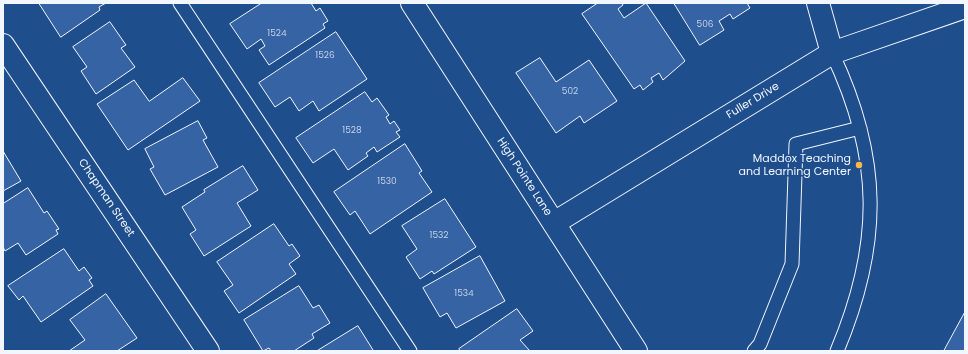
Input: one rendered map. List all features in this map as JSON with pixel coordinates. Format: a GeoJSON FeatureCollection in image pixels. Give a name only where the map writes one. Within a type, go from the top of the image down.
{"type":"FeatureCollection","features":[{"type":"Feature","properties":{"kind":"street"},"geometry":{"type":"LineString","coordinates":[[818,3],[832,53]]}},
{"type":"Feature","properties":{"kind":"street","name":"High Pointe Lane"},"geometry":{"type":"LineString","coordinates":[[416,4],[636,351]]}},
{"type":"Feature","properties":{"kind":"street","name":"Fuller Drive"},"geometry":{"type":"LineString","coordinates":[[554,223],[832,53],[965,7]]}},
{"type":"Feature","properties":{"kind":"street","name":"Chapman Street"},"geometry":{"type":"LineString","coordinates":[[3,45],[208,351]]}},
{"type":"Feature","properties":{"kind":"lane"},"geometry":{"type":"LineString","coordinates":[[180,3],[410,351]]}},
{"type":"Feature","properties":{"kind":"lane"},"geometry":{"type":"LineString","coordinates":[[832,53],[846,84],[860,128],[870,184],[870,218],[867,252],[857,300],[837,351]]}},
{"type":"Feature","properties":{"kind":"lane"},"geometry":{"type":"LineString","coordinates":[[754,351],[760,344],[792,264],[796,144],[860,128]]}},
{"type":"Feature","properties":{"kind":"building"},"geometry":{"type":"Polygon","coordinates":[[[39,3],[106,3],[99,7],[100,10],[61,37],[39,3]]]}},
{"type":"Feature","properties":{"kind":"building"},"geometry":{"type":"Polygon","coordinates":[[[262,3],[311,3],[316,11],[320,8],[328,21],[323,24],[325,28],[269,65],[259,50],[265,46],[261,39],[247,49],[230,24],[262,3]]]}},
{"type":"Feature","properties":{"kind":"building"},"geometry":{"type":"Polygon","coordinates":[[[598,3],[622,3],[623,5],[618,9],[624,18],[646,3],[685,61],[663,80],[659,73],[651,78],[653,82],[643,90],[640,85],[634,89],[582,14],[598,3]]]}},
{"type":"Feature","properties":{"kind":"building"},"geometry":{"type":"Polygon","coordinates":[[[674,3],[747,3],[750,8],[733,19],[730,14],[719,21],[724,30],[700,45],[674,3]]]}},
{"type":"Feature","properties":{"kind":"building"},"geometry":{"type":"Polygon","coordinates":[[[110,22],[126,45],[121,48],[135,67],[96,94],[81,71],[87,67],[73,47],[110,22]]]}},
{"type":"Feature","properties":{"kind":"building"},"geometry":{"type":"Polygon","coordinates":[[[336,32],[367,79],[319,111],[313,101],[299,111],[290,97],[275,107],[259,83],[336,32]]]}},
{"type":"Feature","properties":{"kind":"building"},"geometry":{"type":"Polygon","coordinates":[[[540,58],[556,82],[589,60],[617,101],[584,123],[580,116],[556,133],[516,73],[540,58]]]}},
{"type":"Feature","properties":{"kind":"building"},"geometry":{"type":"Polygon","coordinates":[[[183,78],[200,101],[128,150],[97,104],[134,80],[149,101],[183,78]]]}},
{"type":"Feature","properties":{"kind":"building"},"geometry":{"type":"Polygon","coordinates":[[[365,92],[372,102],[377,98],[389,115],[386,117],[390,124],[394,121],[400,130],[396,132],[400,137],[377,152],[374,147],[366,153],[368,156],[348,170],[334,149],[313,163],[296,138],[365,92]]]}},
{"type":"Feature","properties":{"kind":"building"},"geometry":{"type":"Polygon","coordinates":[[[198,121],[207,138],[203,140],[218,167],[165,195],[150,169],[154,167],[145,149],[198,121]]]}},
{"type":"Feature","properties":{"kind":"building"},"geometry":{"type":"Polygon","coordinates":[[[405,144],[422,171],[419,173],[432,192],[370,234],[355,211],[350,215],[334,192],[405,144]]]}},
{"type":"Feature","properties":{"kind":"building"},"geometry":{"type":"Polygon","coordinates":[[[3,151],[21,181],[3,191],[3,151]]]}},
{"type":"Feature","properties":{"kind":"building"},"geometry":{"type":"Polygon","coordinates":[[[243,166],[258,190],[237,203],[251,226],[204,256],[190,234],[196,230],[182,207],[205,192],[204,190],[243,166]]]}},
{"type":"Feature","properties":{"kind":"building"},"geometry":{"type":"Polygon","coordinates":[[[28,188],[44,213],[47,211],[59,229],[56,230],[58,234],[26,255],[18,243],[5,251],[3,247],[3,204],[28,188]]]}},
{"type":"Feature","properties":{"kind":"building"},"geometry":{"type":"Polygon","coordinates":[[[445,199],[476,247],[434,274],[432,271],[420,279],[406,257],[417,249],[402,226],[445,199]]]}},
{"type":"Feature","properties":{"kind":"building"},"geometry":{"type":"Polygon","coordinates":[[[274,224],[289,246],[292,244],[300,256],[289,264],[296,274],[239,313],[224,291],[233,285],[217,262],[274,224]]]}},
{"type":"Feature","properties":{"kind":"building"},"geometry":{"type":"Polygon","coordinates":[[[64,249],[79,271],[84,267],[92,278],[89,280],[93,286],[41,322],[23,296],[19,300],[8,286],[64,249]]]}},
{"type":"Feature","properties":{"kind":"building"},"geometry":{"type":"Polygon","coordinates":[[[480,256],[505,301],[456,328],[447,313],[440,317],[423,288],[480,256]]]}},
{"type":"Feature","properties":{"kind":"building"},"geometry":{"type":"Polygon","coordinates":[[[299,286],[313,308],[319,305],[330,323],[312,334],[314,338],[294,351],[271,351],[269,348],[263,351],[244,320],[299,286]]]}},
{"type":"Feature","properties":{"kind":"building"},"geometry":{"type":"Polygon","coordinates":[[[106,294],[137,338],[117,351],[69,351],[85,340],[70,320],[106,294]]]}},
{"type":"Feature","properties":{"kind":"building"},"geometry":{"type":"Polygon","coordinates":[[[517,309],[533,331],[520,340],[530,351],[460,351],[459,349],[517,309]]]}},
{"type":"Feature","properties":{"kind":"building"},"geometry":{"type":"Polygon","coordinates":[[[965,312],[965,351],[944,351],[965,312]]]}},
{"type":"Feature","properties":{"kind":"building"},"geometry":{"type":"Polygon","coordinates":[[[358,326],[373,350],[372,351],[317,351],[358,326]]]}},
{"type":"Feature","properties":{"kind":"place","name":"Maddox Teaching and Learning Center"},"geometry":{"type":"Point","coordinates":[859,165]}}]}
